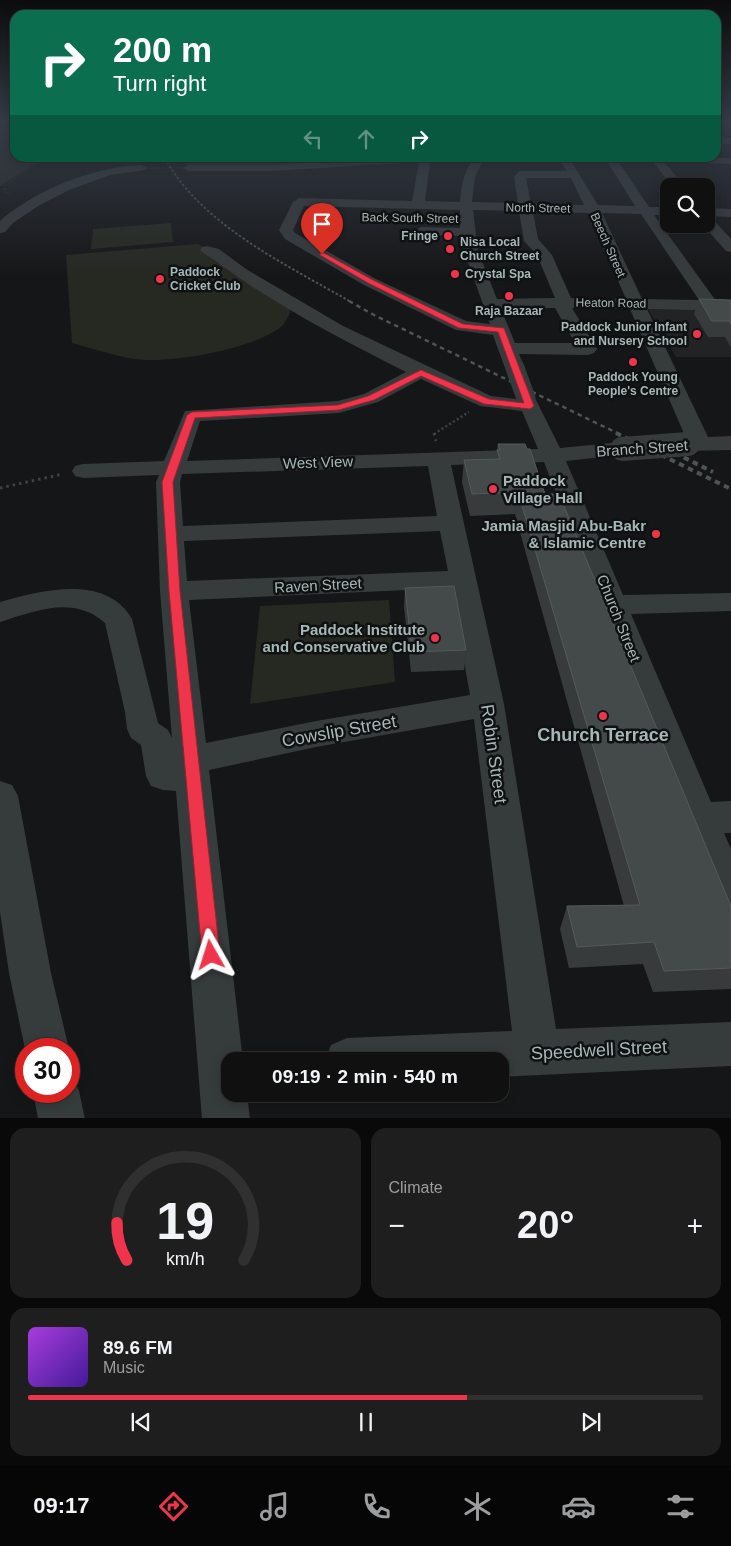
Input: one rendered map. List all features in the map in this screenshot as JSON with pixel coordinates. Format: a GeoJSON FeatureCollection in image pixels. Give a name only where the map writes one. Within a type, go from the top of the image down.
{"type":"FeatureCollection","features":[{"type":"Feature","properties":{"kind":"street"},"geometry":{"type":"LineString","coordinates":[[0,230],[4,224],[22,210],[57,192],[104,173]]}},
{"type":"Feature","properties":{"kind":"street"},"geometry":{"type":"LineString","coordinates":[[418,205],[425,173]]}},
{"type":"Feature","properties":{"kind":"street","name":"Church Street"},"geometry":{"type":"LineString","coordinates":[[469,173],[467,219],[472,251],[490,304],[528,402],[614,605],[716,817],[731,894]]}},
{"type":"Feature","properties":{"kind":"street"},"geometry":{"type":"LineString","coordinates":[[621,173],[711,305]]}},
{"type":"Feature","properties":{"kind":"street"},"geometry":{"type":"LineString","coordinates":[[508,348],[588,349],[563,303],[548,258],[543,250],[531,241],[520,177],[523,174],[575,175]]}},
{"type":"Feature","properties":{"kind":"street","name":"Beech Street"},"geometry":{"type":"LineString","coordinates":[[575,175],[593,209],[694,444]]}},
{"type":"Feature","properties":{"kind":"street"},"geometry":{"type":"LineString","coordinates":[[296,208],[418,205],[467,219]]}},
{"type":"Feature","properties":{"kind":"street"},"geometry":{"type":"LineString","coordinates":[[296,208],[337,216]]}},
{"type":"Feature","properties":{"kind":"street"},"geometry":{"type":"LineString","coordinates":[[296,208],[286,230],[290,236],[370,282],[462,326],[501,330]]}},
{"type":"Feature","properties":{"kind":"street","name":"North Street"},"geometry":{"type":"LineString","coordinates":[[467,219],[526,208],[660,212]]}},
{"type":"Feature","properties":{"kind":"street"},"geometry":{"type":"LineString","coordinates":[[715,212],[731,213]]}},
{"type":"Feature","properties":{"kind":"street","name":"Back South Street"},"geometry":{"type":"LineString","coordinates":[[413,219],[467,219]]}},
{"type":"Feature","properties":{"kind":"street"},"geometry":{"type":"LineString","coordinates":[[421,231],[467,219]]}},
{"type":"Feature","properties":{"kind":"street"},"geometry":{"type":"LineString","coordinates":[[715,230],[731,248]]}},
{"type":"Feature","properties":{"kind":"street"},"geometry":{"type":"LineString","coordinates":[[207,250],[214,252],[241,272],[337,330],[421,372],[487,402],[528,402]]}},
{"type":"Feature","properties":{"kind":"street","name":"Heaton Road"},"geometry":{"type":"LineString","coordinates":[[490,304],[563,303],[731,306]]}},
{"type":"Feature","properties":{"kind":"street"},"geometry":{"type":"LineString","coordinates":[[224,1052],[174,591],[168,482],[192,415],[339,407],[371,398],[421,372]]}},
{"type":"Feature","properties":{"kind":"street","name":"Branch Street"},"geometry":{"type":"LineString","coordinates":[[552,455],[731,442]]}},
{"type":"Feature","properties":{"kind":"street","name":"West View"},"geometry":{"type":"LineString","coordinates":[[75,472],[552,455]]}},
{"type":"Feature","properties":{"kind":"street","name":"Robin Street"},"geometry":{"type":"LineString","coordinates":[[438,458],[488,704],[537,1052]]}},
{"type":"Feature","properties":{"kind":"street"},"geometry":{"type":"LineString","coordinates":[[171,534],[450,523]]}},
{"type":"Feature","properties":{"kind":"street","name":"Raven Street"},"geometry":{"type":"LineString","coordinates":[[174,591],[462,579]]}},
{"type":"Feature","properties":{"kind":"street","name":"Cowslip Street"},"geometry":{"type":"LineString","coordinates":[[0,612],[50,598],[70,597],[90,600],[108,608],[118,619],[141,712],[143,730],[156,738],[163,776],[316,734],[488,704]]}},
{"type":"Feature","properties":{"kind":"street"},"geometry":{"type":"LineString","coordinates":[[614,605],[731,602]]}},
{"type":"Feature","properties":{"kind":"street"},"geometry":{"type":"LineString","coordinates":[[0,796],[30,973],[45,1038]]}},
{"type":"Feature","properties":{"kind":"street","name":"Speedwell Street"},"geometry":{"type":"LineString","coordinates":[[509,1053],[731,1044]]}},
{"type":"Feature","properties":{"kind":"street"},"geometry":{"type":"LineString","coordinates":[[226,1102],[226,1118]]}},
{"type":"Feature","properties":{"kind":"street"},"geometry":{"type":"LineString","coordinates":[[59,1103],[62,1118]]}},
{"type":"Feature","properties":{"kind":"path"},"geometry":{"type":"LineString","coordinates":[[10,194],[4,191],[6,186],[23,173]]}},
{"type":"Feature","properties":{"kind":"path"},"geometry":{"type":"LineString","coordinates":[[438,458],[434,434],[487,402]]}},
{"type":"Feature","properties":{"kind":"path"},"geometry":{"type":"LineString","coordinates":[[0,488],[75,472]]}},
{"type":"Feature","properties":{"kind":"shaded area"},"geometry":{"type":"Polygon","coordinates":[[[0,173],[20,173],[0,186],[0,173]]]}},
{"type":"Feature","properties":{"kind":"shaded area"},"geometry":{"type":"Polygon","coordinates":[[[171,223],[173,242],[91,249],[93,229],[171,223]]]}},
{"type":"Feature","properties":{"kind":"shaded area","name":"Paddock Cricket Club"},"geometry":{"type":"Polygon","coordinates":[[[198,244],[289,304],[290,313],[282,326],[252,342],[233,348],[169,359],[135,359],[72,343],[66,255],[198,244]]]}},
{"type":"Feature","properties":{"kind":"shaded area","name":"Paddock Junior Infant and Nursery School"},"geometry":{"type":"Polygon","coordinates":[[[648,309],[731,311],[731,357],[676,357],[648,309]]]}},
{"type":"Feature","properties":{"kind":"shaded area"},"geometry":{"type":"Polygon","coordinates":[[[389,600],[395,682],[250,704],[260,606],[389,600]]]}},
{"type":"Feature","properties":{"kind":"building"},"geometry":{"type":"Polygon","coordinates":[[[699,299],[731,300],[731,324],[729,321],[712,321],[699,299]]]}},
{"type":"Feature","properties":{"kind":"building"},"geometry":{"type":"Polygon","coordinates":[[[498,444],[525,444],[527,449],[530,449],[545,494],[559,494],[730,904],[731,968],[664,971],[654,942],[577,947],[567,906],[640,905],[518,492],[472,494],[464,460],[500,459],[497,450],[500,450],[498,444]]]}},
{"type":"Feature","properties":{"kind":"building","name":"Paddock Institute and Conservative Club"},"geometry":{"type":"Polygon","coordinates":[[[454,586],[466,650],[412,652],[405,588],[454,586]]]}},
{"type":"Feature","properties":{"kind":"railway"},"geometry":{"type":"LineString","coordinates":[[175,173],[200,204],[223,223],[274,258],[351,302]]}},
{"type":"Feature","properties":{"kind":"railway"},"geometry":{"type":"LineString","coordinates":[[349,301],[374,315],[619,434]]}},
{"type":"Feature","properties":{"kind":"railway"},"geometry":{"type":"LineString","coordinates":[[616,433],[731,489]]}},
{"type":"Feature","properties":{"kind":"railway"},"geometry":{"type":"LineString","coordinates":[[657,444],[713,472]]}},
{"type":"Feature","properties":{"kind":"place","name":"Fringe"},"geometry":{"type":"Point","coordinates":[448,236]}},
{"type":"Feature","properties":{"kind":"place","name":"Nisa Local Church Street"},"geometry":{"type":"Point","coordinates":[450,249]}},
{"type":"Feature","properties":{"kind":"place","name":"Crystal Spa"},"geometry":{"type":"Point","coordinates":[455,274]}},
{"type":"Feature","properties":{"kind":"place","name":"Paddock Cricket Club"},"geometry":{"type":"Point","coordinates":[160,279]}},
{"type":"Feature","properties":{"kind":"place","name":"Raja Bazaar"},"geometry":{"type":"Point","coordinates":[509,296]}},
{"type":"Feature","properties":{"kind":"place","name":"Paddock Junior Infant and Nursery School"},"geometry":{"type":"Point","coordinates":[697,334]}},
{"type":"Feature","properties":{"kind":"place","name":"Paddock Young People's Centre"},"geometry":{"type":"Point","coordinates":[633,362]}},
{"type":"Feature","properties":{"kind":"place","name":"Paddock Village Hall"},"geometry":{"type":"Point","coordinates":[493,489]}},
{"type":"Feature","properties":{"kind":"place","name":"Jamia Masjid Abu-Bakr & Islamic Centre"},"geometry":{"type":"Point","coordinates":[656,534]}},
{"type":"Feature","properties":{"kind":"place","name":"Paddock Institute and Conservative Club"},"geometry":{"type":"Point","coordinates":[435,638]}},
{"type":"Feature","properties":{"kind":"place","name":"Church Terrace"},"geometry":{"type":"Point","coordinates":[603,716]}},
{"type":"Feature","properties":{"kind":"route"},"geometry":{"type":"LineString","coordinates":[[211,955],[174,591],[168,482],[192,415],[339,407],[371,398],[421,372],[487,402],[530,406],[501,330],[462,326],[370,282],[322,254]]}}]}
